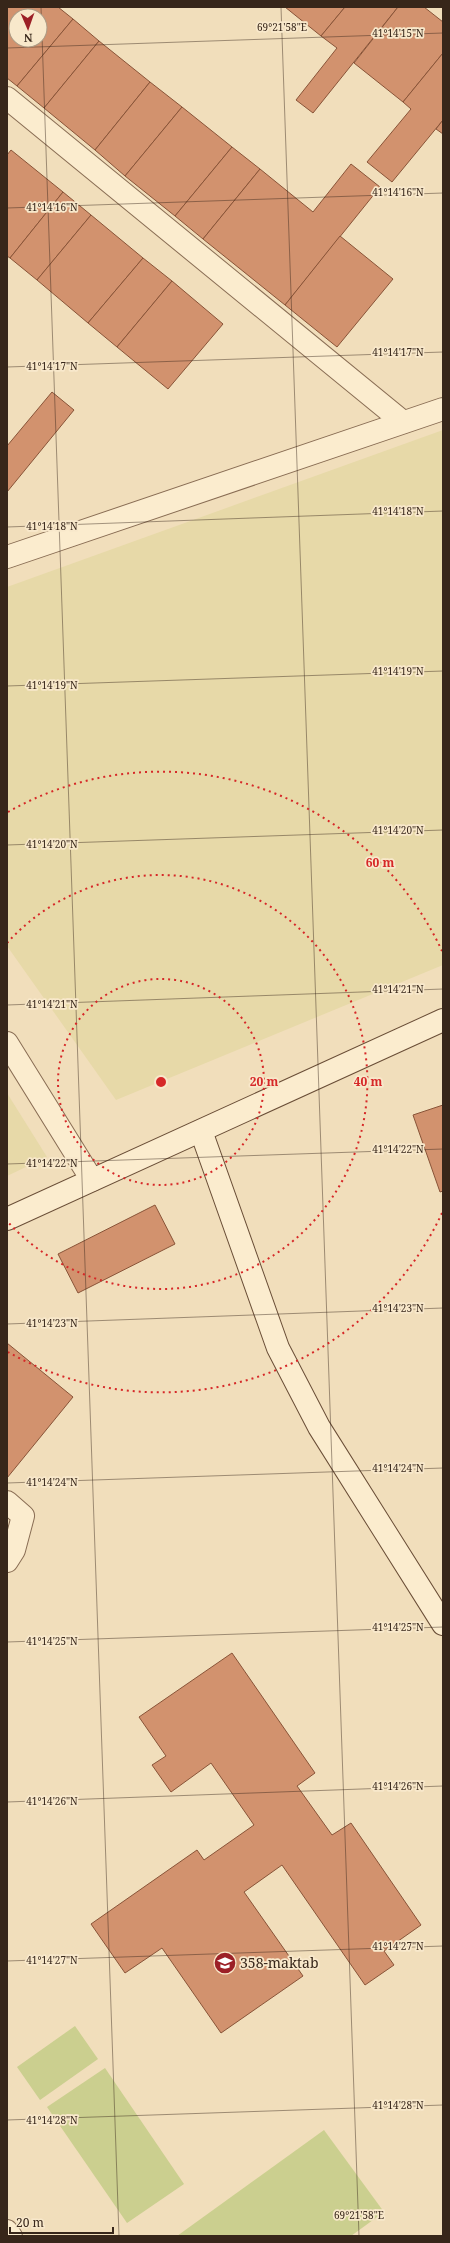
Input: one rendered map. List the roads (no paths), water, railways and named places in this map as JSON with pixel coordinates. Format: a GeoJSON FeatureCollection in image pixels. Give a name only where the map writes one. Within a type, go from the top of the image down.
{"type":"FeatureCollection","features":[{"type":"Feature","properties":{"kind":"street"},"geometry":{"type":"LineString","coordinates":[[7,98],[403,422]]}},
{"type":"Feature","properties":{"kind":"street"},"geometry":{"type":"LineString","coordinates":[[7,557],[443,409]]}},
{"type":"Feature","properties":{"kind":"street"},"geometry":{"type":"LineString","coordinates":[[7,1219],[443,1020]]}},
{"type":"Feature","properties":{"kind":"street"},"geometry":{"type":"LineString","coordinates":[[7,1043],[92,1180]]}},
{"type":"Feature","properties":{"kind":"street"},"geometry":{"type":"LineString","coordinates":[[201,1131],[282,1355],[319,1427],[443,1624]]}},
{"type":"Feature","properties":{"kind":"street"},"geometry":{"type":"LineString","coordinates":[[7,1502],[23,1516],[14,1550],[7,1561]]}},
{"type":"Feature","properties":{"kind":"lane"},"geometry":{"type":"LineString","coordinates":[[7,2230],[12,2236]]}},
{"type":"Feature","properties":{"kind":"place","name":"358-maktab"},"geometry":{"type":"Point","coordinates":[225,1963]}}]}
